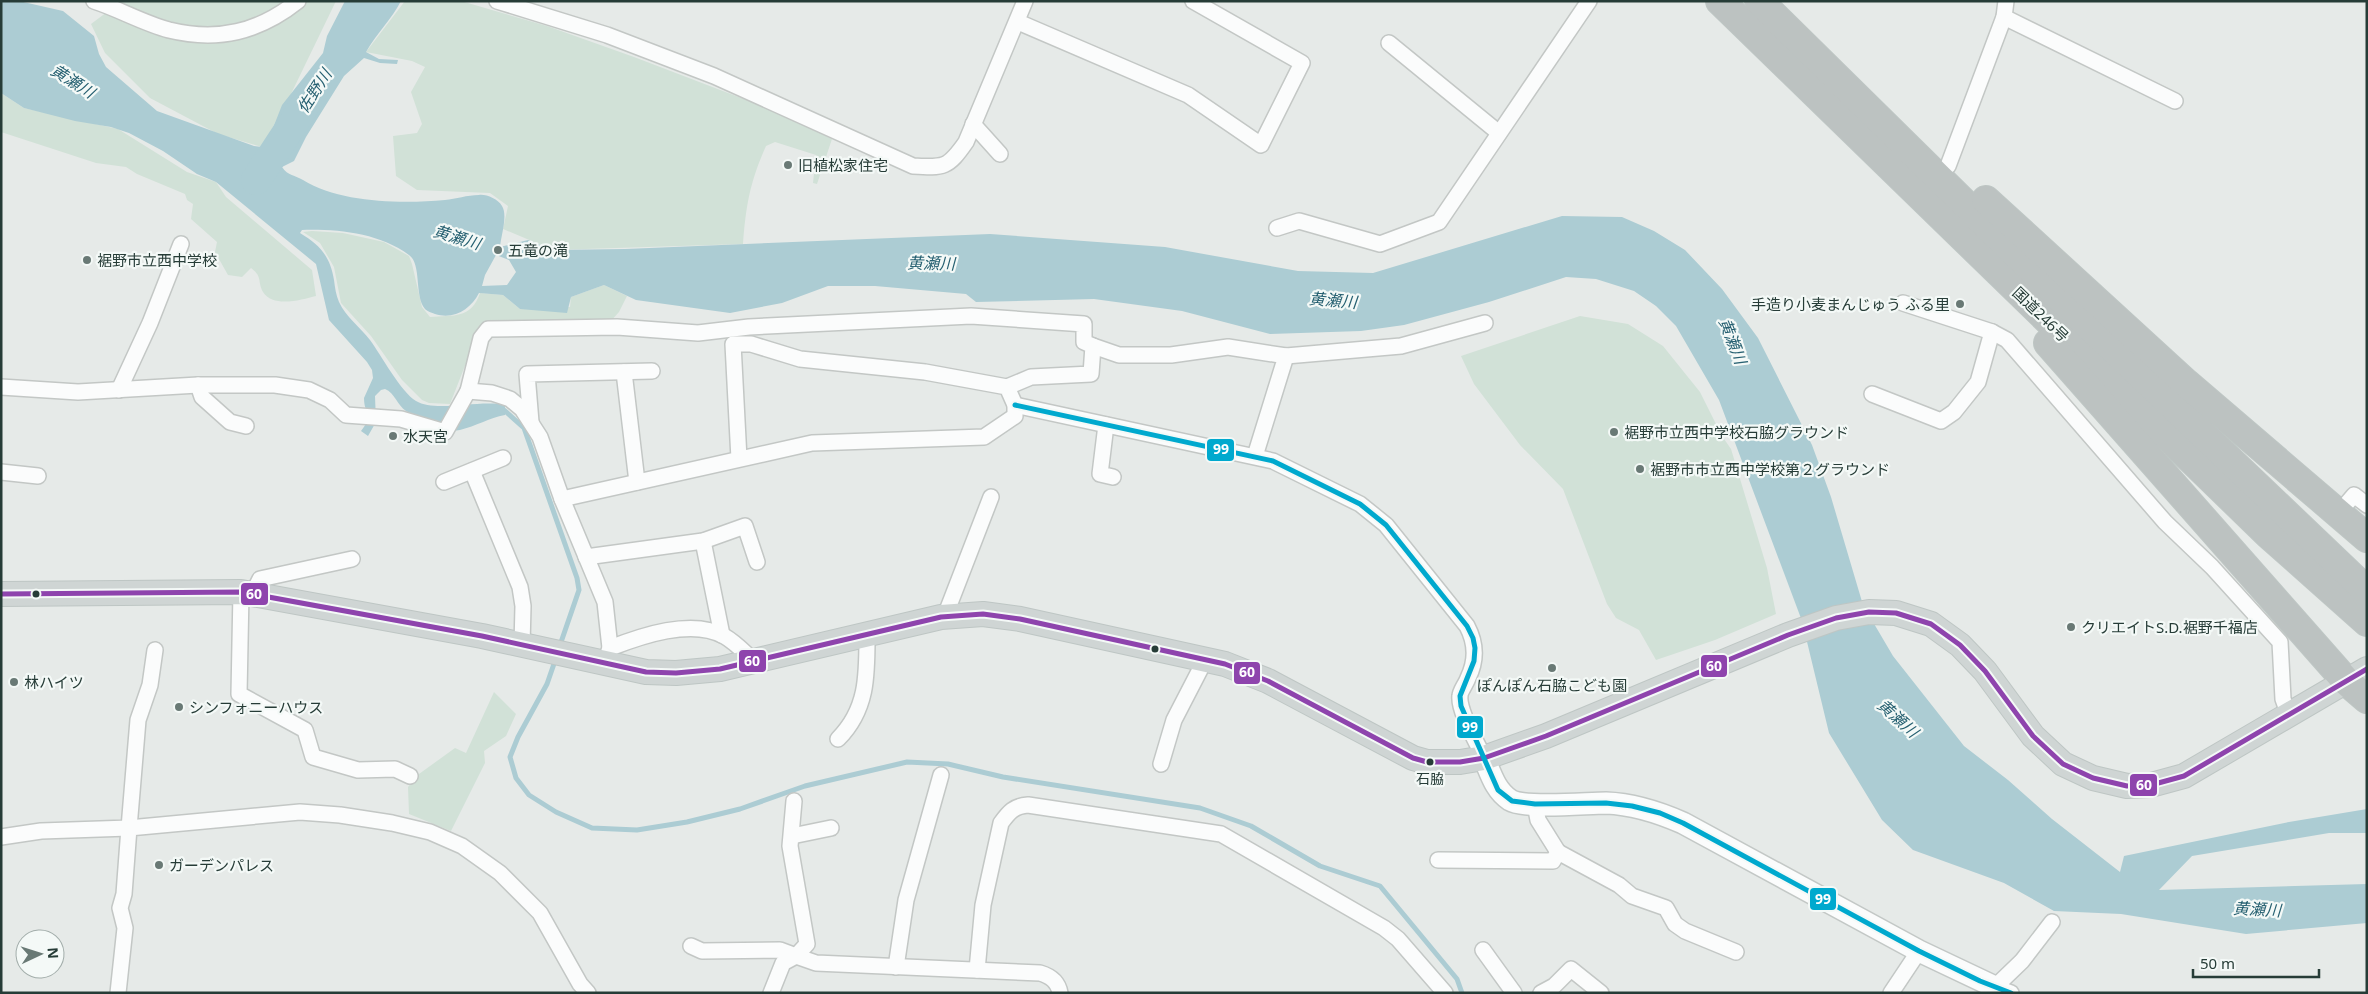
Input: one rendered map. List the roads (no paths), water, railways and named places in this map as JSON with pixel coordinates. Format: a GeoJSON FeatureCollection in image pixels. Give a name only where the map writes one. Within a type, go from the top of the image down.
{"type":"FeatureCollection","features":[{"type":"Feature","properties":{"kind":"highway","name":"国道246号"},"geometry":{"type":"LineString","coordinates":[[1720,1],[2268,534],[2364,620]]}},
{"type":"Feature","properties":{"kind":"highway","name":"国道246号"},"geometry":{"type":"LineString","coordinates":[[1759,1],[2079,316],[2367,591]]}},
{"type":"Feature","properties":{"kind":"highway"},"geometry":{"type":"LineString","coordinates":[[1814,57],[1906,127],[2186,383],[2367,538]]}},
{"type":"Feature","properties":{"kind":"highway"},"geometry":{"type":"LineString","coordinates":[[1963,238],[1985,271],[2356,675],[2367,700]]}},
{"type":"Feature","properties":{"kind":"main road"},"geometry":{"type":"LineString","coordinates":[[1,594],[247,592],[522,645],[608,655],[646,672],[720,669],[945,616],[983,614],[1020,619],[1225,664],[1268,681],[1413,758],[1427,762],[1460,762],[1484,758],[1546,736],[1788,636],[1836,618],[1869,612],[1896,613],[1931,624],[1960,645],[1986,671],[2033,736],[2063,764],[2093,778],[2127,786],[2143,785],[2184,776],[2356,675]]}},
{"type":"Feature","properties":{"kind":"street"},"geometry":{"type":"LineString","coordinates":[[94,1],[168,29],[195,35],[248,30],[278,17],[298,1]]}},
{"type":"Feature","properties":{"kind":"street"},"geometry":{"type":"LineString","coordinates":[[498,1],[607,36],[714,76],[913,166],[937,168],[953,160],[966,142],[1018,22],[1025,1]]}},
{"type":"Feature","properties":{"kind":"street"},"geometry":{"type":"LineString","coordinates":[[1018,22],[1188,95],[1261,145],[1302,63],[1193,1]]}},
{"type":"Feature","properties":{"kind":"street"},"geometry":{"type":"LineString","coordinates":[[1277,228],[1299,221],[1380,244],[1439,222],[1589,1]]}},
{"type":"Feature","properties":{"kind":"street"},"geometry":{"type":"LineString","coordinates":[[1948,166],[2004,16],[2006,1]]}},
{"type":"Feature","properties":{"kind":"street"},"geometry":{"type":"LineString","coordinates":[[2004,16],[2175,101]]}},
{"type":"Feature","properties":{"kind":"street"},"geometry":{"type":"LineString","coordinates":[[1389,43],[1500,132]]}},
{"type":"Feature","properties":{"kind":"street"},"geometry":{"type":"LineString","coordinates":[[973,124],[1000,154]]}},
{"type":"Feature","properties":{"kind":"street"},"geometry":{"type":"LineString","coordinates":[[119,390],[150,323],[181,244]]}},
{"type":"Feature","properties":{"kind":"street"},"geometry":{"type":"LineString","coordinates":[[1903,303],[1992,332],[2007,340],[2165,522],[2212,567],[2280,642],[2283,699],[2288,714]]}},
{"type":"Feature","properties":{"kind":"street"},"geometry":{"type":"LineString","coordinates":[[1,387],[78,392],[198,385],[275,385],[308,390],[330,400],[346,415],[401,419],[445,432],[468,392],[481,338],[488,329],[617,327],[698,333],[749,327],[971,316],[1084,324],[1084,342],[1119,355],[1171,355],[1228,347],[1286,356],[1402,346],[1485,323]]}},
{"type":"Feature","properties":{"kind":"street"},"geometry":{"type":"LineString","coordinates":[[713,331],[733,344],[751,344],[800,359],[925,372],[1007,387],[1031,377],[1091,374],[1094,346]]}},
{"type":"Feature","properties":{"kind":"street"},"geometry":{"type":"LineString","coordinates":[[1872,394],[1941,421],[1954,412],[1978,382],[1992,332]]}},
{"type":"Feature","properties":{"kind":"street"},"geometry":{"type":"LineString","coordinates":[[733,344],[739,459]]}},
{"type":"Feature","properties":{"kind":"street"},"geometry":{"type":"LineString","coordinates":[[1255,456],[1286,356]]}},
{"type":"Feature","properties":{"kind":"street"},"geometry":{"type":"LineString","coordinates":[[624,372],[637,482]]}},
{"type":"Feature","properties":{"kind":"street"},"geometry":{"type":"LineString","coordinates":[[531,423],[526,374],[652,372]]}},
{"type":"Feature","properties":{"kind":"street"},"geometry":{"type":"LineString","coordinates":[[198,385],[202,397],[230,422],[246,426]]}},
{"type":"Feature","properties":{"kind":"street"},"geometry":{"type":"LineString","coordinates":[[562,499],[812,443],[984,438],[1015,416],[1016,405],[1007,387]]}},
{"type":"Feature","properties":{"kind":"street"},"geometry":{"type":"LineString","coordinates":[[468,392],[492,392],[510,399],[522,409],[540,437],[562,499],[605,602],[608,655],[649,633],[700,628],[722,635],[754,661]]}},
{"type":"Feature","properties":{"kind":"street"},"geometry":{"type":"LineString","coordinates":[[1016,405],[1273,461],[1360,504],[1386,525],[1467,626],[1475,648],[1472,668],[1460,696],[1461,706],[1498,790],[1512,801],[1535,804],[1632,806],[1660,813],[1683,823],[1919,951],[2003,990],[2022,960],[2052,922]]}},
{"type":"Feature","properties":{"kind":"street"},"geometry":{"type":"LineString","coordinates":[[1106,425],[1100,474],[1113,477]]}},
{"type":"Feature","properties":{"kind":"street"},"geometry":{"type":"LineString","coordinates":[[444,482],[503,458]]}},
{"type":"Feature","properties":{"kind":"street"},"geometry":{"type":"LineString","coordinates":[[472,470],[520,587],[523,606],[522,645]]}},
{"type":"Feature","properties":{"kind":"street"},"geometry":{"type":"LineString","coordinates":[[1,472],[38,476]]}},
{"type":"Feature","properties":{"kind":"street"},"geometry":{"type":"LineString","coordinates":[[2337,514],[2354,495],[2367,505]]}},
{"type":"Feature","properties":{"kind":"street"},"geometry":{"type":"LineString","coordinates":[[945,616],[991,497]]}},
{"type":"Feature","properties":{"kind":"street"},"geometry":{"type":"LineString","coordinates":[[586,557],[703,541],[745,526],[757,562]]}},
{"type":"Feature","properties":{"kind":"street"},"geometry":{"type":"LineString","coordinates":[[703,541],[722,635]]}},
{"type":"Feature","properties":{"kind":"street"},"geometry":{"type":"LineString","coordinates":[[352,559],[260,579],[247,592],[239,694],[305,730],[313,757],[358,770],[395,770],[410,776]]}},
{"type":"Feature","properties":{"kind":"street"},"geometry":{"type":"LineString","coordinates":[[838,739],[850,727],[857,716],[864,694],[867,634]]}},
{"type":"Feature","properties":{"kind":"street"},"geometry":{"type":"LineString","coordinates":[[118,993],[125,928],[120,908],[124,894],[138,720],[150,685],[155,650]]}},
{"type":"Feature","properties":{"kind":"street"},"geometry":{"type":"LineString","coordinates":[[1161,764],[1174,720],[1205,660]]}},
{"type":"Feature","properties":{"kind":"street"},"geometry":{"type":"LineString","coordinates":[[896,967],[906,900],[941,775]]}},
{"type":"Feature","properties":{"kind":"street"},"geometry":{"type":"LineString","coordinates":[[771,993],[783,963],[796,956],[807,944],[790,846],[794,801]]}},
{"type":"Feature","properties":{"kind":"street"},"geometry":{"type":"LineString","coordinates":[[1535,804],[1538,820],[1558,852],[1619,885],[1632,896],[1666,908],[1675,924],[1685,931],[1736,952]]}},
{"type":"Feature","properties":{"kind":"street"},"geometry":{"type":"LineString","coordinates":[[977,970],[983,905],[1001,823],[1008,813],[1018,806],[1028,806],[1222,834],[1384,928],[1398,939],[1446,993]]}},
{"type":"Feature","properties":{"kind":"street"},"geometry":{"type":"LineString","coordinates":[[1,837],[41,831],[129,828],[300,812],[340,815],[392,823],[430,832],[462,846],[500,873],[517,890],[540,914],[580,984],[588,993]]}},
{"type":"Feature","properties":{"kind":"street"},"geometry":{"type":"LineString","coordinates":[[792,836],[831,828]]}},
{"type":"Feature","properties":{"kind":"street"},"geometry":{"type":"LineString","coordinates":[[1438,860],[1553,861],[1558,852]]}},
{"type":"Feature","properties":{"kind":"street"},"geometry":{"type":"LineString","coordinates":[[691,946],[702,951],[780,950],[816,963],[1040,973],[1049,976],[1056,982],[1060,993]]}},
{"type":"Feature","properties":{"kind":"street"},"geometry":{"type":"LineString","coordinates":[[1483,950],[1514,993]]}},
{"type":"Feature","properties":{"kind":"street"},"geometry":{"type":"LineString","coordinates":[[1891,993],[1919,951]]}},
{"type":"Feature","properties":{"kind":"street"},"geometry":{"type":"LineString","coordinates":[[1542,993],[1554,986],[1570,969],[1601,993]]}},
{"type":"Feature","properties":{"kind":"water","name":"黄瀬川"},"geometry":{"type":"Polygon","coordinates":[[[1,1],[19,1],[63,11],[94,36],[99,54],[106,67],[157,111],[254,146],[270,148],[285,146],[286,142],[282,132],[273,128],[282,105],[323,53],[327,36],[345,1],[401,1],[366,52],[379,59],[398,60],[397,64],[380,63],[364,58],[344,76],[306,137],[294,161],[282,167],[289,174],[318,188],[372,200],[410,202],[445,200],[475,195],[488,196],[498,201],[504,210],[500,247],[528,240],[553,250],[625,249],[990,234],[1165,247],[1298,271],[1373,273],[1562,216],[1622,217],[1654,231],[1685,250],[1722,289],[1758,338],[1812,445],[1831,497],[1863,605],[1893,656],[1964,746],[2120,872],[2124,856],[2289,822],[2367,809],[2367,833],[2329,833],[2192,856],[2159,890],[2367,884],[2367,923],[2246,934],[2121,914],[2054,911],[2004,883],[1913,850],[1882,820],[1829,733],[1802,621],[1719,400],[1676,326],[1656,306],[1634,291],[1596,279],[1566,277],[1489,302],[1404,325],[1361,331],[1270,334],[1182,311],[1094,299],[976,302],[966,294],[875,286],[828,286],[782,303],[730,313],[636,300],[604,285],[571,297],[567,313],[520,309],[503,295],[479,293],[467,308],[449,316],[432,313],[425,309],[420,296],[415,265],[409,255],[371,237],[330,230],[302,230],[300,233],[313,242],[327,258],[337,297],[342,307],[370,340],[398,382],[410,396],[416,401],[435,406],[505,405],[505,415],[460,430],[454,430],[433,424],[406,411],[391,393],[385,389],[375,396],[376,422],[368,436],[361,431],[368,417],[364,398],[373,378],[372,370],[329,320],[316,264],[216,182],[197,174],[163,151],[129,133],[111,127],[75,121],[24,108],[1,93],[1,1]],[[496,255],[485,275],[482,286],[507,285],[516,272],[509,260],[496,255]]]}},
{"type":"Feature","properties":{"kind":"waterway","name":"佐野川"},"geometry":{"type":"LineString","coordinates":[[256,180],[307,102]]}},
{"type":"Feature","properties":{"kind":"waterway"},"geometry":{"type":"LineString","coordinates":[[500,410],[504,410],[524,428],[577,578],[579,590],[559,648]]}},
{"type":"Feature","properties":{"kind":"waterway"},"geometry":{"type":"LineString","coordinates":[[556,658],[547,684],[518,737],[510,757],[516,778],[529,795],[556,812],[592,828],[637,830],[687,822],[740,809],[805,786],[907,762],[948,764],[1003,777],[1200,808],[1251,826],[1320,866],[1380,886],[1457,979],[1462,993]]}},
{"type":"Feature","properties":{"kind":"place","name":"旧植松家住宅"},"geometry":{"type":"Point","coordinates":[788,165]}},
{"type":"Feature","properties":{"kind":"place","name":"五竜の滝"},"geometry":{"type":"Point","coordinates":[498,250]}},
{"type":"Feature","properties":{"kind":"place","name":"裾野市立西中学校"},"geometry":{"type":"Point","coordinates":[87,260]}},
{"type":"Feature","properties":{"kind":"place","name":"手造り小麦まんじゅう ふる里"},"geometry":{"type":"Point","coordinates":[1960,304]}},
{"type":"Feature","properties":{"kind":"place","name":"裾野市立西中学校石脇グラウンド"},"geometry":{"type":"Point","coordinates":[1614,432]}},
{"type":"Feature","properties":{"kind":"place","name":"水天宮"},"geometry":{"type":"Point","coordinates":[393,436]}},
{"type":"Feature","properties":{"kind":"place","name":"裾野市市立西中学校第２グラウンド"},"geometry":{"type":"Point","coordinates":[1640,469]}},
{"type":"Feature","properties":{"kind":"place","name":"クリエイトS.D.裾野千福店"},"geometry":{"type":"Point","coordinates":[2071,627]}},
{"type":"Feature","properties":{"kind":"place","name":"ぽんぽん石脇こども園"},"geometry":{"type":"Point","coordinates":[1552,668]}},
{"type":"Feature","properties":{"kind":"place","name":"林ハイツ"},"geometry":{"type":"Point","coordinates":[14,682]}},
{"type":"Feature","properties":{"kind":"place","name":"シンフォニーハウス"},"geometry":{"type":"Point","coordinates":[179,707]}},
{"type":"Feature","properties":{"kind":"place","name":"石脇"},"geometry":{"type":"Point","coordinates":[1430,762]}},
{"type":"Feature","properties":{"kind":"place","name":"ガーデンパレス"},"geometry":{"type":"Point","coordinates":[159,865]}}]}
